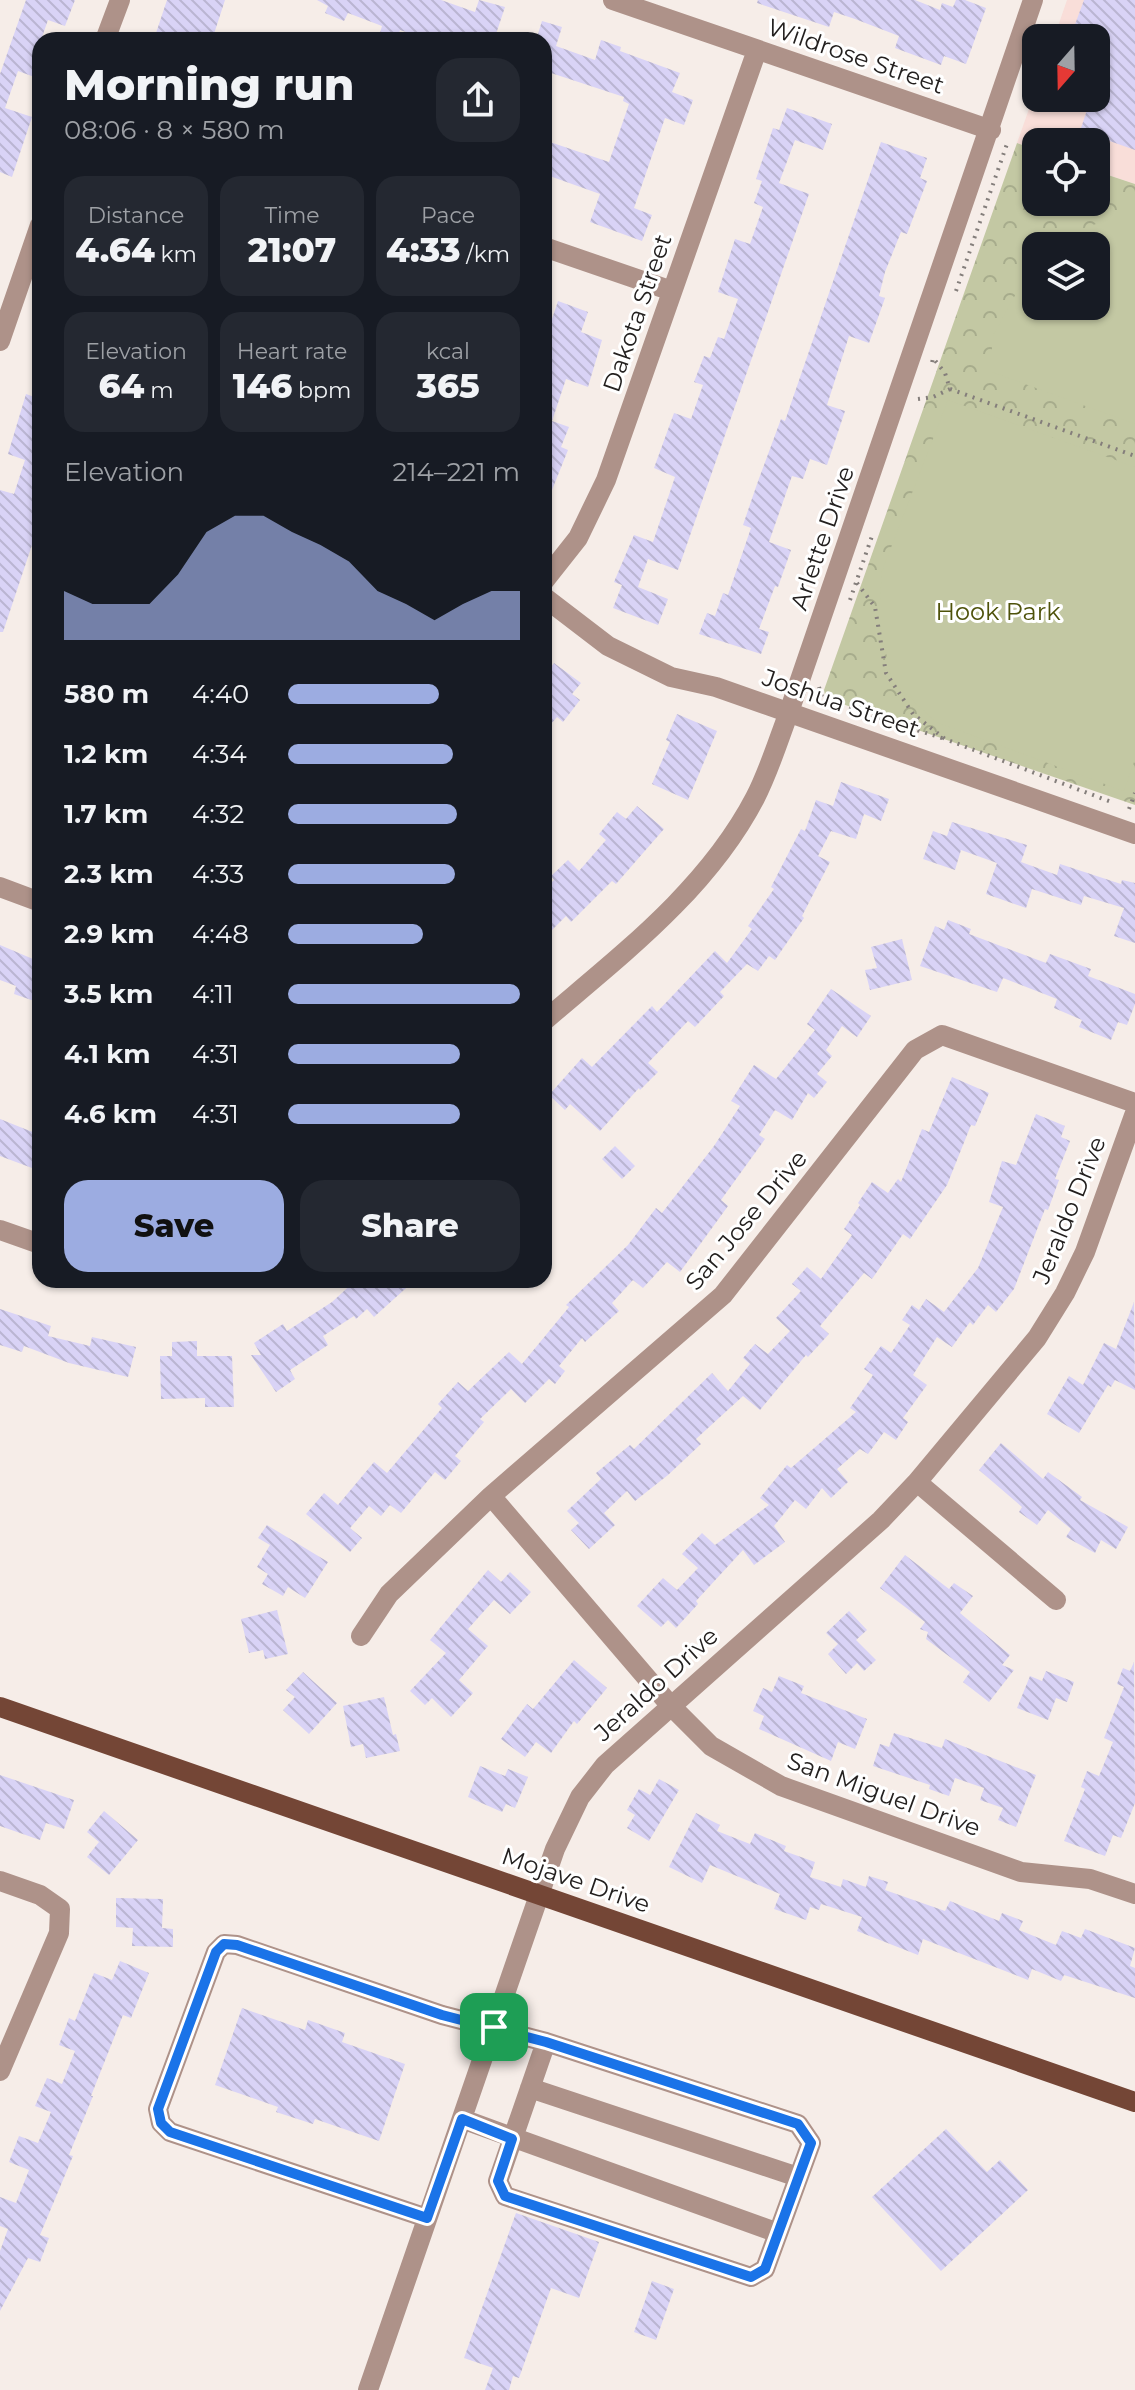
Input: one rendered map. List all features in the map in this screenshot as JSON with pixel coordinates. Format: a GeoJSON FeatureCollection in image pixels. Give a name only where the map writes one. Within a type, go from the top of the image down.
{"type":"FeatureCollection","features":[{"type":"Feature","properties":{"kind":"main road","name":"Mojave Drive"},"geometry":{"type":"LineString","coordinates":[[0,1707],[1135,2102]]}},
{"type":"Feature","properties":{"kind":"street"},"geometry":{"type":"LineString","coordinates":[[108,32],[120,0]]}},
{"type":"Feature","properties":{"kind":"street","name":"Wildrose Street"},"geometry":{"type":"LineString","coordinates":[[613,0],[1001,130]]}},
{"type":"Feature","properties":{"kind":"street","name":"Arlette Drive"},"geometry":{"type":"LineString","coordinates":[[552,1014],[636,942],[698,881],[756,797],[1001,130],[1033,0]]}},
{"type":"Feature","properties":{"kind":"street","name":"Dakota Street"},"geometry":{"type":"LineString","coordinates":[[552,571],[578,538],[606,480],[757,50]]}},
{"type":"Feature","properties":{"kind":"street"},"geometry":{"type":"LineString","coordinates":[[0,341],[32,248]]}},
{"type":"Feature","properties":{"kind":"street"},"geometry":{"type":"LineString","coordinates":[[552,250],[672,291]]}},
{"type":"Feature","properties":{"kind":"street","name":"Joshua Street"},"geometry":{"type":"LineString","coordinates":[[552,603],[608,646],[671,677],[716,687],[1135,834]]}},
{"type":"Feature","properties":{"kind":"street"},"geometry":{"type":"LineString","coordinates":[[0,887],[32,899]]}},
{"type":"Feature","properties":{"kind":"street","name":"San Jose Drive"},"geometry":{"type":"LineString","coordinates":[[361,1636],[389,1594],[491,1496],[723,1295],[915,1050],[942,1035],[1135,1103]]}},
{"type":"Feature","properties":{"kind":"street","name":"Jeraldo Drive"},"geometry":{"type":"LineString","coordinates":[[368,2390],[562,1830],[580,1797],[605,1765],[670,1705],[881,1520],[917,1482],[1037,1338],[1065,1293],[1085,1252],[1135,1113]]}},
{"type":"Feature","properties":{"kind":"street"},"geometry":{"type":"LineString","coordinates":[[0,1230],[32,1241]]}},
{"type":"Feature","properties":{"kind":"street"},"geometry":{"type":"LineString","coordinates":[[917,1482],[1056,1600]]}},
{"type":"Feature","properties":{"kind":"street","name":"San Miguel Drive"},"geometry":{"type":"LineString","coordinates":[[491,1496],[670,1705],[711,1746],[781,1786],[1021,1872],[1090,1879],[1135,1894]]}},
{"type":"Feature","properties":{"kind":"street"},"geometry":{"type":"LineString","coordinates":[[0,1881],[40,1895],[60,1909],[59,1933],[0,2071]]}},
{"type":"Feature","properties":{"kind":"street"},"geometry":{"type":"LineString","coordinates":[[427,2218],[170,2132],[161,2123],[158,2109],[216,1952],[224,1944],[237,1945],[442,2015],[553,2044],[798,2124],[811,2143],[765,2269],[751,2277],[505,2196],[498,2181],[530,2088],[553,2044]]}},
{"type":"Feature","properties":{"kind":"street"},"geometry":{"type":"LineString","coordinates":[[530,2088],[798,2177]]}},
{"type":"Feature","properties":{"kind":"street"},"geometry":{"type":"LineString","coordinates":[[462,2119],[778,2233]]}},
{"type":"Feature","properties":{"kind":"path"},"geometry":{"type":"LineString","coordinates":[[954,297],[1001,130]]}},
{"type":"Feature","properties":{"kind":"path"},"geometry":{"type":"LineString","coordinates":[[928,371],[933,358],[945,373],[950,389]]}},
{"type":"Feature","properties":{"kind":"path"},"geometry":{"type":"LineString","coordinates":[[914,413],[924,385]]}},
{"type":"Feature","properties":{"kind":"path"},"geometry":{"type":"LineString","coordinates":[[919,399],[950,389],[1135,456]]}},
{"type":"Feature","properties":{"kind":"path"},"geometry":{"type":"LineString","coordinates":[[846,611],[876,526]]}},
{"type":"Feature","properties":{"kind":"path"},"geometry":{"type":"LineString","coordinates":[[857,583],[875,607],[886,673],[913,714],[945,739]]}},
{"type":"Feature","properties":{"kind":"path"},"geometry":{"type":"LineString","coordinates":[[820,682],[818,690],[829,702],[945,739],[1129,809],[1135,793]]}},
{"type":"Feature","properties":{"kind":"shaded area"},"geometry":{"type":"Polygon","coordinates":[[[1067,0],[1135,0],[1135,184],[1110,176],[1110,128],[1022,128],[1028,112],[1110,112],[1110,24],[1059,24],[1067,0]]]}},
{"type":"Feature","properties":{"kind":"shaded area"},"geometry":{"type":"Polygon","coordinates":[[[1022,129],[1022,145],[1017,143],[1022,129]]]}},
{"type":"Feature","properties":{"kind":"green space","name":"Hook Park"},"geometry":{"type":"Polygon","coordinates":[[[1017,143],[1022,145],[1022,216],[1110,216],[1110,176],[1135,184],[1135,805],[828,699],[824,690],[1017,143]]]}},
{"type":"Feature","properties":{"kind":"green space"},"geometry":{"type":"Polygon","coordinates":[[[1135,211],[1135,424],[992,372],[992,337],[1022,283],[1022,320],[1110,320],[1110,232],[1079,232],[1135,211]]]}},
{"type":"Feature","properties":{"kind":"green space"},"geometry":{"type":"Polygon","coordinates":[[[948,400],[1135,467],[1135,759],[1124,791],[936,722],[892,681],[879,619],[882,571],[948,400]]]}},
{"type":"Feature","properties":{"kind":"building"},"geometry":{"type":"Polygon","coordinates":[[[26,0],[75,0],[65,26],[48,20],[44,32],[32,32],[32,76],[18,71],[5,108],[32,117],[12,177],[0,172],[0,74],[26,0]]]}},
{"type":"Feature","properties":{"kind":"building"},"geometry":{"type":"Polygon","coordinates":[[[167,0],[225,0],[215,32],[156,32],[167,0]]]}},
{"type":"Feature","properties":{"kind":"building"},"geometry":{"type":"Polygon","coordinates":[[[317,0],[441,0],[475,12],[479,0],[505,7],[497,32],[380,32],[382,26],[348,13],[344,21],[325,13],[328,6],[317,0]]]}},
{"type":"Feature","properties":{"kind":"building"},"geometry":{"type":"Polygon","coordinates":[[[758,0],[915,0],[940,10],[942,3],[953,7],[956,0],[965,0],[986,8],[966,64],[944,56],[941,65],[895,48],[899,36],[855,19],[834,12],[829,27],[757,3],[758,0]]]}},
{"type":"Feature","properties":{"kind":"building"},"geometry":{"type":"Polygon","coordinates":[[[1084,0],[1135,0],[1135,150],[1110,141],[1110,128],[1081,128],[1086,112],[1110,112],[1110,24],[1075,24],[1084,0]]]}},
{"type":"Feature","properties":{"kind":"building"},"geometry":{"type":"Polygon","coordinates":[[[542,21],[562,27],[556,46],[595,60],[601,40],[621,47],[620,51],[680,73],[672,92],[693,100],[684,125],[665,118],[634,208],[652,215],[642,241],[590,222],[600,194],[552,177],[552,143],[609,162],[629,104],[623,101],[624,97],[552,73],[552,32],[539,32],[542,21]]]}},
{"type":"Feature","properties":{"kind":"building"},"geometry":{"type":"Polygon","coordinates":[[[787,108],[832,124],[823,150],[795,140],[779,183],[809,194],[678,570],[648,559],[638,587],[668,599],[658,625],[613,608],[622,585],[614,582],[634,535],[653,542],[675,477],[654,468],[674,413],[691,419],[703,385],[694,382],[704,356],[710,358],[718,337],[724,339],[738,299],[718,292],[735,239],[750,244],[763,207],[754,203],[762,181],[756,179],[773,128],[779,130],[787,108]]]}},
{"type":"Feature","properties":{"kind":"building"},"geometry":{"type":"Polygon","coordinates":[[[881,142],[927,158],[920,178],[927,181],[907,234],[901,232],[885,272],[879,296],[885,298],[869,343],[849,336],[827,405],[845,411],[827,465],[810,459],[803,479],[792,476],[769,542],[791,550],[759,629],[769,632],[761,654],[699,634],[707,613],[715,616],[723,593],[728,595],[751,528],[743,525],[781,419],[785,421],[881,142]]]}},
{"type":"Feature","properties":{"kind":"building"},"geometry":{"type":"Polygon","coordinates":[[[558,301],[588,312],[581,332],[602,340],[588,387],[566,379],[552,421],[552,319],[558,301]]]}},
{"type":"Feature","properties":{"kind":"building"},"geometry":{"type":"Polygon","coordinates":[[[26,394],[32,396],[32,545],[3,632],[0,632],[0,490],[14,494],[25,460],[8,454],[26,394]]]}},
{"type":"Feature","properties":{"kind":"building"},"geometry":{"type":"Polygon","coordinates":[[[552,421],[569,427],[561,447],[568,450],[552,490],[552,421]]]}},
{"type":"Feature","properties":{"kind":"building"},"geometry":{"type":"Polygon","coordinates":[[[554,663],[581,683],[572,694],[580,700],[563,722],[557,717],[552,723],[554,663]]]}},
{"type":"Feature","properties":{"kind":"building"},"geometry":{"type":"Polygon","coordinates":[[[677,714],[717,731],[688,800],[652,784],[670,742],[666,740],[677,714]]]}},
{"type":"Feature","properties":{"kind":"building"},"geometry":{"type":"Polygon","coordinates":[[[841,782],[889,799],[881,821],[864,814],[856,839],[831,831],[818,856],[830,862],[802,916],[804,918],[775,960],[769,956],[758,971],[747,964],[720,992],[724,996],[695,1027],[688,1021],[648,1063],[658,1072],[600,1131],[570,1104],[565,1110],[552,1098],[552,1092],[582,1058],[592,1067],[652,1006],[657,1012],[715,951],[727,963],[752,929],[748,926],[774,889],[771,887],[801,829],[805,831],[816,800],[833,806],[841,782]]]}},
{"type":"Feature","properties":{"kind":"building"},"geometry":{"type":"Polygon","coordinates":[[[637,806],[664,829],[616,884],[612,881],[571,922],[566,916],[552,930],[552,875],[568,860],[579,871],[606,840],[599,834],[617,812],[626,819],[637,806]]]}},
{"type":"Feature","properties":{"kind":"building"},"geometry":{"type":"Polygon","coordinates":[[[952,822],[1027,845],[1021,862],[1057,875],[1060,864],[1121,884],[1122,880],[1135,883],[1135,943],[1114,936],[1124,908],[1084,896],[1081,905],[1032,889],[1026,908],[986,894],[997,863],[961,850],[955,870],[923,859],[933,831],[947,836],[952,822]]]}},
{"type":"Feature","properties":{"kind":"building"},"geometry":{"type":"Polygon","coordinates":[[[948,920],[971,929],[969,934],[1046,963],[1050,954],[1091,969],[1088,976],[1135,994],[1135,1004],[1127,1025],[1118,1022],[1111,1040],[1079,1027],[1082,1020],[1054,1008],[1057,999],[1003,978],[997,992],[920,966],[935,926],[944,930],[948,920]]]}},
{"type":"Feature","properties":{"kind":"building"},"geometry":{"type":"Polygon","coordinates":[[[902,939],[912,980],[870,990],[865,970],[877,968],[871,947],[902,939]]]}},
{"type":"Feature","properties":{"kind":"building"},"geometry":{"type":"Polygon","coordinates":[[[0,945],[32,959],[32,1000],[14,994],[16,986],[0,980],[0,945]]]}},
{"type":"Feature","properties":{"kind":"building"},"geometry":{"type":"Polygon","coordinates":[[[831,989],[871,1016],[857,1037],[842,1026],[826,1050],[832,1056],[817,1074],[827,1082],[814,1098],[808,1093],[792,1120],[775,1110],[759,1135],[765,1139],[721,1200],[728,1206],[680,1272],[667,1262],[643,1288],[633,1280],[612,1303],[619,1311],[585,1342],[582,1338],[559,1366],[565,1371],[555,1384],[549,1379],[525,1403],[511,1389],[480,1419],[484,1422],[455,1456],[461,1461],[445,1480],[435,1472],[401,1513],[390,1505],[381,1516],[369,1506],[350,1528],[362,1538],[350,1552],[306,1514],[324,1493],[338,1505],[374,1462],[387,1473],[442,1408],[438,1404],[458,1382],[468,1391],[509,1352],[522,1364],[569,1307],[566,1305],[628,1245],[656,1208],[662,1213],[714,1146],[740,1106],[731,1101],[754,1065],[776,1079],[815,1030],[807,1024],[831,989]]]}},
{"type":"Feature","properties":{"kind":"building"},"geometry":{"type":"Polygon","coordinates":[[[952,1077],[989,1093],[975,1126],[971,1125],[947,1185],[910,1239],[903,1234],[872,1279],[864,1273],[820,1326],[829,1334],[808,1357],[806,1355],[760,1410],[743,1396],[696,1439],[701,1444],[668,1475],[635,1501],[627,1491],[604,1513],[615,1525],[589,1549],[571,1530],[579,1523],[567,1511],[601,1479],[596,1473],[630,1445],[634,1449],[712,1373],[728,1391],[750,1364],[743,1358],[755,1344],[768,1354],[790,1331],[776,1318],[801,1291],[792,1284],[807,1267],[821,1279],[852,1235],[844,1229],[872,1182],[888,1193],[898,1179],[901,1182],[922,1129],[929,1132],[952,1077]]]}},
{"type":"Feature","properties":{"kind":"building"},"geometry":{"type":"Polygon","coordinates":[[[1036,1114],[1065,1126],[1061,1137],[1070,1141],[1055,1179],[1059,1180],[1048,1210],[1045,1209],[1014,1289],[996,1312],[988,1305],[973,1325],[970,1322],[952,1347],[937,1337],[913,1375],[927,1385],[903,1418],[908,1422],[896,1440],[884,1432],[868,1454],[860,1449],[837,1469],[848,1482],[831,1498],[822,1488],[806,1509],[795,1500],[774,1526],[785,1542],[754,1565],[743,1550],[696,1601],[698,1604],[676,1628],[668,1620],[661,1627],[637,1606],[663,1578],[677,1590],[698,1568],[682,1554],[702,1533],[715,1545],[769,1505],[760,1498],[787,1465],[791,1468],[856,1412],[850,1408],[873,1375],[864,1369],[881,1346],[891,1353],[910,1325],[902,1320],[912,1305],[919,1310],[926,1299],[944,1312],[978,1268],[1003,1207],[989,1202],[1002,1161],[1016,1165],[1036,1114]]]}},
{"type":"Feature","properties":{"kind":"building"},"geometry":{"type":"Polygon","coordinates":[[[0,1119],[32,1132],[32,1168],[0,1156],[0,1119]]]}},
{"type":"Feature","properties":{"kind":"building"},"geometry":{"type":"Polygon","coordinates":[[[615,1146],[635,1166],[622,1179],[602,1159],[615,1146]]]}},
{"type":"Feature","properties":{"kind":"building"},"geometry":{"type":"Polygon","coordinates":[[[347,1288],[406,1288],[374,1317],[367,1309],[356,1319],[354,1316],[323,1336],[328,1345],[290,1370],[295,1379],[276,1392],[251,1355],[261,1355],[254,1343],[283,1324],[287,1331],[332,1302],[347,1288]]]}},
{"type":"Feature","properties":{"kind":"building"},"geometry":{"type":"Polygon","coordinates":[[[1134,1302],[1135,1390],[1115,1380],[1111,1387],[1108,1385],[1079,1433],[1047,1414],[1069,1376],[1083,1385],[1104,1343],[1116,1349],[1134,1302]]]}},
{"type":"Feature","properties":{"kind":"building"},"geometry":{"type":"Polygon","coordinates":[[[0,1309],[51,1326],[48,1336],[90,1346],[92,1337],[136,1347],[128,1377],[69,1363],[24,1346],[22,1352],[0,1345],[0,1309]]]}},
{"type":"Feature","properties":{"kind":"building"},"geometry":{"type":"Polygon","coordinates":[[[197,1341],[197,1356],[232,1356],[234,1407],[205,1407],[205,1398],[161,1399],[160,1356],[172,1356],[172,1342],[197,1341]]]}},
{"type":"Feature","properties":{"kind":"building"},"geometry":{"type":"Polygon","coordinates":[[[1001,1443],[1043,1479],[1048,1472],[1082,1497],[1080,1500],[1128,1527],[1116,1549],[1101,1540],[1095,1553],[1066,1537],[1071,1529],[1048,1510],[1037,1525],[1019,1512],[1022,1507],[979,1470],[1001,1443]]]}},
{"type":"Feature","properties":{"kind":"building"},"geometry":{"type":"Polygon","coordinates":[[[267,1525],[328,1562],[305,1598],[288,1587],[283,1596],[262,1584],[268,1574],[257,1567],[270,1545],[258,1538],[267,1525]]]}},
{"type":"Feature","properties":{"kind":"building"},"geometry":{"type":"Polygon","coordinates":[[[905,1555],[949,1589],[954,1583],[973,1596],[960,1613],[1010,1655],[1002,1665],[1014,1670],[989,1702],[963,1682],[970,1672],[926,1639],[928,1632],[920,1629],[925,1622],[880,1588],[905,1555]]]}},
{"type":"Feature","properties":{"kind":"building"},"geometry":{"type":"Polygon","coordinates":[[[488,1570],[501,1582],[510,1572],[531,1592],[510,1614],[494,1600],[468,1629],[488,1646],[459,1680],[473,1693],[451,1717],[432,1698],[425,1705],[410,1691],[446,1653],[430,1640],[488,1570]]]}},
{"type":"Feature","properties":{"kind":"building"},"geometry":{"type":"Polygon","coordinates":[[[277,1610],[288,1654],[265,1659],[263,1650],[249,1653],[241,1619],[277,1610]]]}},
{"type":"Feature","properties":{"kind":"building"},"geometry":{"type":"Polygon","coordinates":[[[849,1611],[867,1630],[856,1640],[876,1660],[864,1671],[857,1663],[846,1674],[828,1654],[838,1644],[826,1633],[849,1611]]]}},
{"type":"Feature","properties":{"kind":"building"},"geometry":{"type":"Polygon","coordinates":[[[574,1660],[607,1688],[577,1724],[574,1721],[551,1753],[536,1742],[525,1757],[501,1739],[527,1704],[533,1709],[574,1660]]]}},
{"type":"Feature","properties":{"kind":"building"},"geometry":{"type":"Polygon","coordinates":[[[1134,1662],[1135,1803],[1121,1838],[1113,1835],[1105,1856],[1064,1841],[1085,1789],[1081,1787],[1087,1771],[1099,1776],[1113,1742],[1104,1738],[1124,1687],[1117,1684],[1123,1668],[1130,1671],[1134,1662]]]}},
{"type":"Feature","properties":{"kind":"building"},"geometry":{"type":"Polygon","coordinates":[[[1046,1671],[1074,1682],[1067,1702],[1056,1698],[1048,1720],[1017,1708],[1030,1676],[1042,1681],[1046,1671]]]}},
{"type":"Feature","properties":{"kind":"building"},"geometry":{"type":"Polygon","coordinates":[[[303,1672],[337,1703],[309,1734],[283,1710],[295,1697],[286,1690],[303,1672]]]}},
{"type":"Feature","properties":{"kind":"building"},"geometry":{"type":"Polygon","coordinates":[[[779,1676],[804,1686],[801,1693],[867,1719],[855,1749],[838,1742],[831,1761],[759,1729],[764,1716],[753,1711],[763,1688],[772,1692],[779,1676]]]}},
{"type":"Feature","properties":{"kind":"building"},"geometry":{"type":"Polygon","coordinates":[[[384,1697],[400,1751],[366,1758],[363,1744],[351,1747],[343,1706],[384,1697]]]}},
{"type":"Feature","properties":{"kind":"building"},"geometry":{"type":"Polygon","coordinates":[[[894,1733],[942,1748],[945,1739],[1036,1775],[1016,1827],[998,1820],[1003,1808],[980,1800],[984,1788],[955,1778],[949,1796],[929,1789],[930,1785],[873,1766],[880,1744],[889,1747],[894,1733]]]}},
{"type":"Feature","properties":{"kind":"building"},"geometry":{"type":"Polygon","coordinates":[[[480,1766],[505,1776],[508,1769],[528,1777],[515,1808],[506,1804],[502,1812],[468,1797],[480,1766]]]}},
{"type":"Feature","properties":{"kind":"building"},"geometry":{"type":"Polygon","coordinates":[[[0,1775],[74,1800],[64,1829],[46,1823],[40,1840],[0,1826],[0,1775]]]}},
{"type":"Feature","properties":{"kind":"building"},"geometry":{"type":"Polygon","coordinates":[[[659,1779],[679,1790],[649,1841],[627,1828],[635,1815],[627,1810],[639,1789],[650,1795],[659,1779]]]}},
{"type":"Feature","properties":{"kind":"building"},"geometry":{"type":"Polygon","coordinates":[[[104,1811],[138,1840],[109,1875],[87,1857],[99,1842],[87,1832],[104,1811]]]}},
{"type":"Feature","properties":{"kind":"building"},"geometry":{"type":"Polygon","coordinates":[[[696,1813],[720,1825],[717,1831],[750,1844],[755,1833],[786,1846],[784,1851],[815,1862],[810,1877],[841,1887],[843,1879],[866,1887],[869,1876],[888,1882],[885,1890],[945,1911],[950,1901],[999,1921],[1002,1913],[1023,1921],[1019,1930],[1056,1945],[1062,1931],[1081,1938],[1085,1929],[1135,1948],[1130,1966],[1135,1968],[1135,1998],[1064,1975],[1061,1981],[1032,1969],[1028,1980],[923,1939],[918,1955],[857,1931],[862,1917],[821,1904],[819,1910],[810,1907],[806,1920],[774,1909],[780,1894],[710,1865],[702,1883],[669,1867],[696,1813]]]}},
{"type":"Feature","properties":{"kind":"building"},"geometry":{"type":"Polygon","coordinates":[[[116,1898],[163,1899],[162,1928],[173,1929],[173,1947],[132,1946],[133,1928],[116,1927],[116,1898]]]}},
{"type":"Feature","properties":{"kind":"building"},"geometry":{"type":"Polygon","coordinates":[[[120,1961],[149,1973],[131,2018],[123,2015],[91,2096],[69,2155],[73,2156],[40,2235],[49,2238],[40,2262],[28,2258],[0,2311],[0,2251],[8,2229],[0,2226],[0,2197],[16,2203],[29,2170],[9,2162],[19,2136],[38,2143],[51,2112],[35,2106],[47,2078],[62,2084],[75,2051],[59,2045],[69,2018],[75,2021],[94,1973],[112,1980],[120,1961]]]}},
{"type":"Feature","properties":{"kind":"building"},"geometry":{"type":"Polygon","coordinates":[[[242,2008],[305,2030],[308,2020],[345,2033],[342,2042],[405,2064],[379,2141],[315,2119],[313,2124],[276,2112],[278,2107],[215,2085],[242,2008]]]}},
{"type":"Feature","properties":{"kind":"building"},"geometry":{"type":"Polygon","coordinates":[[[946,2129],[987,2172],[1000,2160],[1028,2190],[941,2271],[872,2197],[946,2129]]]}},
{"type":"Feature","properties":{"kind":"building"},"geometry":{"type":"Polygon","coordinates":[[[516,2213],[599,2242],[579,2298],[551,2288],[519,2378],[513,2376],[509,2390],[485,2390],[493,2368],[464,2358],[516,2213]]]}},
{"type":"Feature","properties":{"kind":"building"},"geometry":{"type":"Polygon","coordinates":[[[652,2281],[674,2289],[656,2340],[634,2332],[652,2281]]]}},
{"type":"Feature","properties":{"kind":"route"},"geometry":{"type":"LineString","coordinates":[[224,1944],[237,1945],[442,2015],[494,2027],[798,2124],[811,2143],[765,2269],[751,2277],[505,2196],[498,2181],[512,2139],[462,2119],[427,2218],[170,2132],[161,2123],[158,2109],[216,1952],[224,1944]]}}]}
